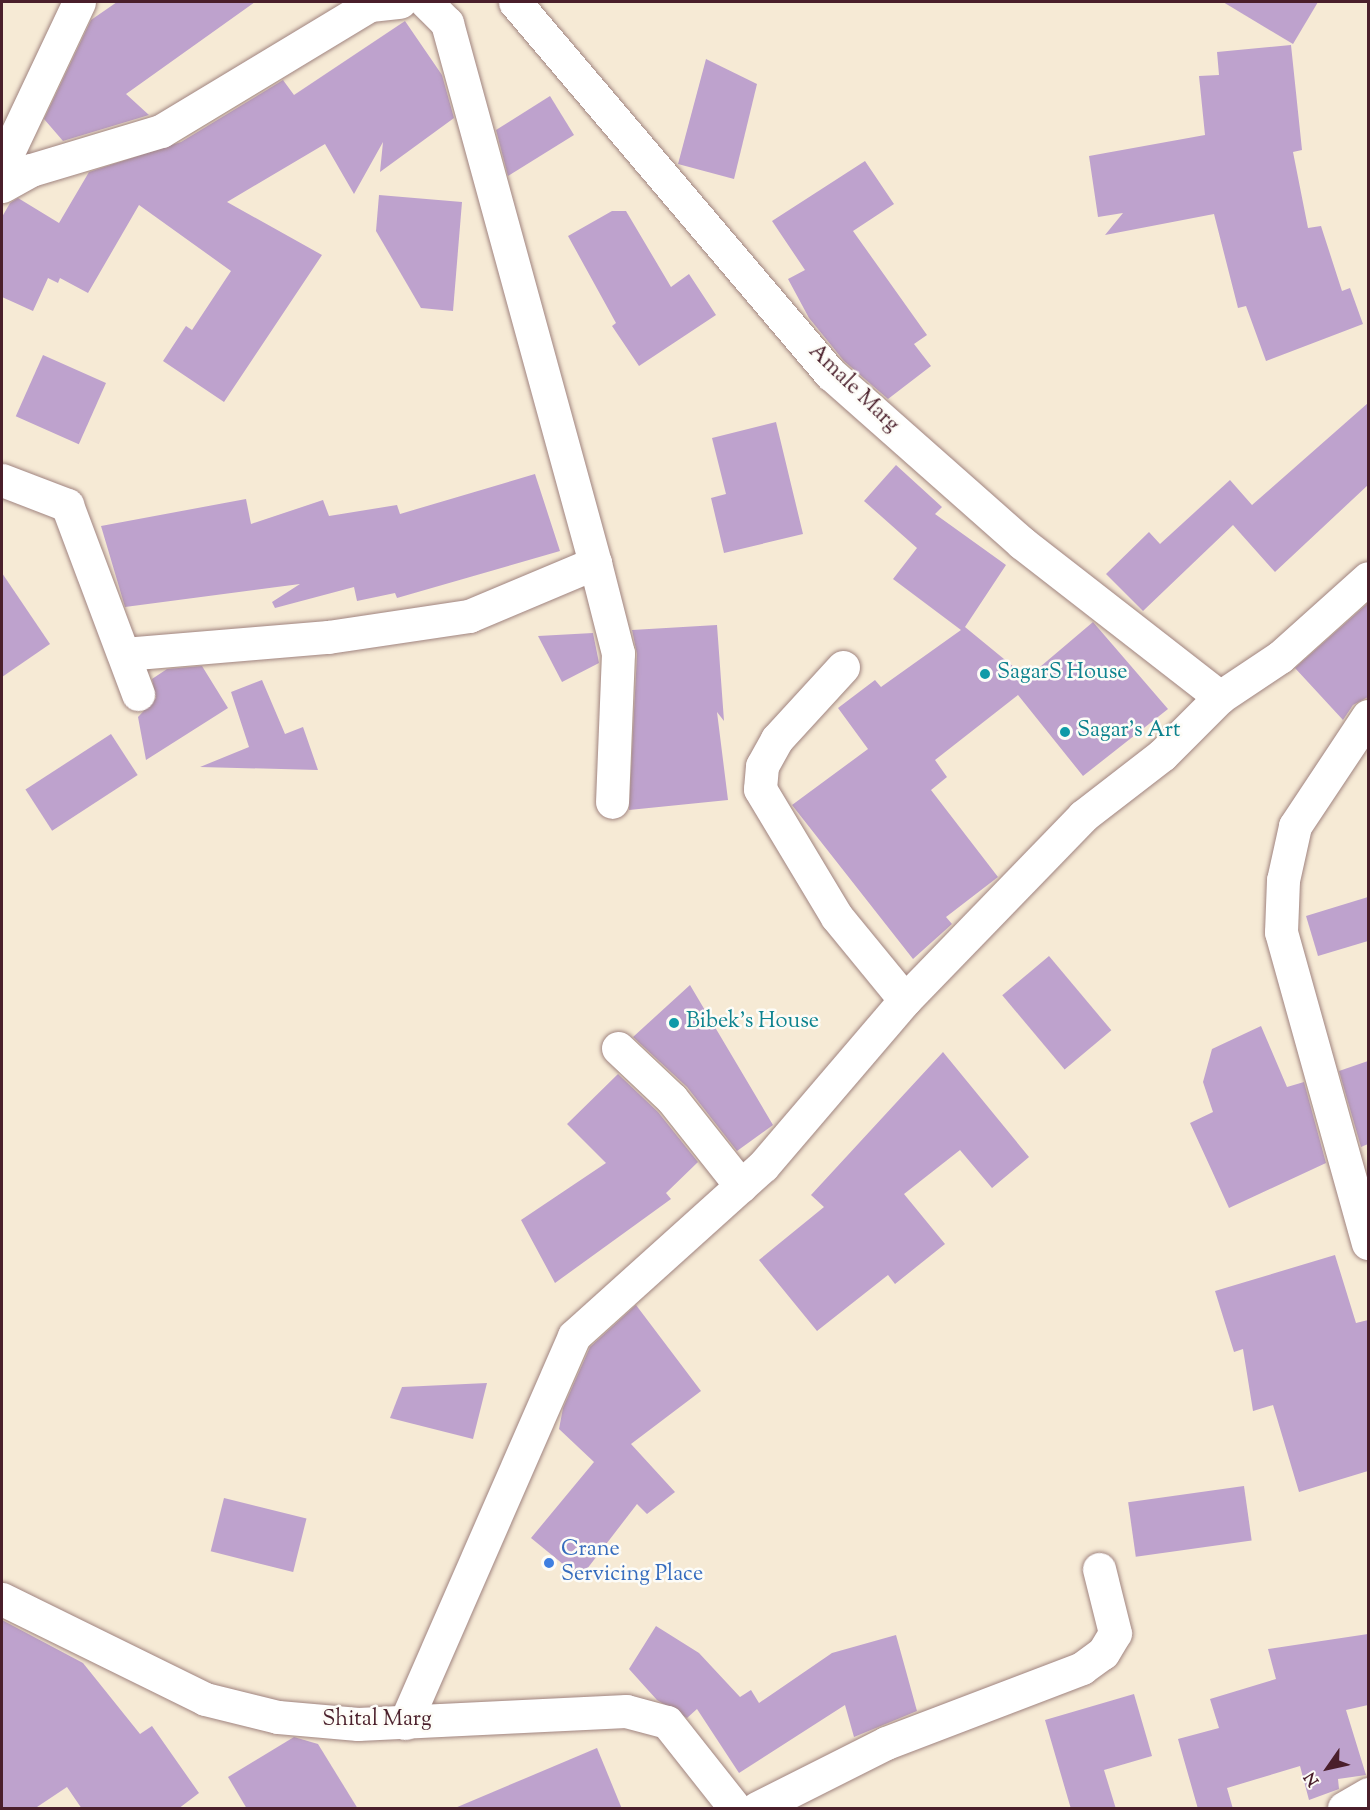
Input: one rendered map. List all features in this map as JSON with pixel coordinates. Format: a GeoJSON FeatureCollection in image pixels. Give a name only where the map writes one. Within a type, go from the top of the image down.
{"type":"FeatureCollection","features":[{"type":"Feature","properties":{"kind":"street"},"geometry":{"type":"LineString","coordinates":[[2,165],[79,2]]}},
{"type":"Feature","properties":{"kind":"street"},"geometry":{"type":"LineString","coordinates":[[2,186],[31,170],[161,131],[370,5],[400,2]]}},
{"type":"Feature","properties":{"kind":"street"},"geometry":{"type":"LineString","coordinates":[[426,2],[447,23],[618,653],[612,802]]}},
{"type":"Feature","properties":{"kind":"street","name":"Amale Marg"},"geometry":{"type":"LineString","coordinates":[[515,2],[831,374],[1022,543],[1220,696]]}},
{"type":"Feature","properties":{"kind":"street"},"geometry":{"type":"LineString","coordinates":[[2,480],[67,505],[138,694]]}},
{"type":"Feature","properties":{"kind":"street"},"geometry":{"type":"LineString","coordinates":[[124,654],[328,637],[469,616],[595,563]]}},
{"type":"Feature","properties":{"kind":"street"},"geometry":{"type":"LineString","coordinates":[[405,1723],[574,1336],[741,1186],[906,1000],[1083,816],[1162,755],[1220,696],[1280,657],[1368,578]]}},
{"type":"Feature","properties":{"kind":"street"},"geometry":{"type":"LineString","coordinates":[[843,667],[777,739],[762,766],[760,789],[837,917],[906,1000]]}},
{"type":"Feature","properties":{"kind":"street"},"geometry":{"type":"LineString","coordinates":[[1368,716],[1295,826],[1283,880],[1281,932],[1368,1244]]}},
{"type":"Feature","properties":{"kind":"street"},"geometry":{"type":"LineString","coordinates":[[618,1048],[672,1099],[741,1186]]}},
{"type":"Feature","properties":{"kind":"street"},"geometry":{"type":"LineString","coordinates":[[757,1809],[886,1743],[1082,1668],[1103,1653],[1115,1633],[1099,1569]]}},
{"type":"Feature","properties":{"kind":"street","name":"Shital Marg"},"geometry":{"type":"LineString","coordinates":[[2,1599],[205,1700],[278,1718],[405,1723],[626,1712],[667,1722],[735,1809]]}},
{"type":"Feature","properties":{"kind":"street"},"geometry":{"type":"LineString","coordinates":[[1344,1809],[1368,1794]]}},
{"type":"Feature","properties":{"kind":"building"},"geometry":{"type":"Polygon","coordinates":[[[117,2],[255,2],[126,94],[149,115],[63,141],[44,119],[91,20],[117,2]]]}},
{"type":"Feature","properties":{"kind":"building"},"geometry":{"type":"Polygon","coordinates":[[[1223,2],[1318,2],[1293,44],[1223,2]]]}},
{"type":"Feature","properties":{"kind":"building"},"geometry":{"type":"Polygon","coordinates":[[[405,21],[442,75],[454,118],[380,172],[383,142],[354,194],[325,144],[227,202],[322,255],[224,402],[163,361],[186,326],[192,330],[231,271],[139,205],[88,293],[60,278],[58,283],[48,278],[33,311],[2,297],[2,217],[10,203],[18,198],[59,223],[89,172],[181,142],[283,80],[294,95],[405,21]]]}},
{"type":"Feature","properties":{"kind":"building"},"geometry":{"type":"Polygon","coordinates":[[[1291,45],[1302,150],[1293,152],[1308,228],[1321,226],[1342,291],[1350,288],[1363,324],[1266,361],[1246,306],[1238,308],[1214,214],[1105,235],[1123,213],[1098,217],[1089,156],[1205,135],[1199,76],[1219,75],[1217,52],[1291,45]]]}},
{"type":"Feature","properties":{"kind":"building"},"geometry":{"type":"Polygon","coordinates":[[[706,59],[757,84],[734,179],[678,164],[706,59]]]}},
{"type":"Feature","properties":{"kind":"building"},"geometry":{"type":"Polygon","coordinates":[[[550,96],[574,135],[508,176],[496,130],[550,96]]]}},
{"type":"Feature","properties":{"kind":"building"},"geometry":{"type":"Polygon","coordinates":[[[865,161],[894,204],[853,231],[927,335],[914,344],[931,366],[888,399],[844,361],[809,318],[788,279],[805,270],[772,221],[865,161]]]}},
{"type":"Feature","properties":{"kind":"building"},"geometry":{"type":"Polygon","coordinates":[[[379,195],[462,202],[453,311],[421,308],[376,231],[379,195]]]}},
{"type":"Feature","properties":{"kind":"building"},"geometry":{"type":"Polygon","coordinates":[[[612,211],[626,211],[671,287],[689,274],[716,315],[639,366],[612,326],[616,323],[568,236],[612,211]]]}},
{"type":"Feature","properties":{"kind":"building"},"geometry":{"type":"Polygon","coordinates":[[[43,355],[106,383],[79,444],[16,416],[43,355]]]}},
{"type":"Feature","properties":{"kind":"building"},"geometry":{"type":"Polygon","coordinates":[[[1368,403],[1368,485],[1275,572],[1233,525],[1143,611],[1106,574],[1149,532],[1160,544],[1230,480],[1252,505],[1368,403]]]}},
{"type":"Feature","properties":{"kind":"building"},"geometry":{"type":"Polygon","coordinates":[[[776,422],[803,534],[724,553],[711,498],[726,494],[712,438],[776,422]]]}},
{"type":"Feature","properties":{"kind":"building"},"geometry":{"type":"Polygon","coordinates":[[[896,465],[942,507],[935,514],[1006,565],[965,627],[1027,678],[1093,622],[1168,709],[1083,776],[1018,695],[935,760],[947,777],[931,790],[998,877],[946,917],[952,924],[913,959],[792,805],[868,749],[838,708],[875,680],[881,687],[961,630],[893,579],[917,548],[864,501],[896,465]]]}},
{"type":"Feature","properties":{"kind":"building"},"geometry":{"type":"Polygon","coordinates":[[[535,474],[560,551],[397,598],[395,593],[357,601],[354,587],[275,608],[272,602],[300,584],[125,607],[101,526],[246,499],[251,524],[323,500],[329,516],[397,505],[400,514],[535,474]]]}},
{"type":"Feature","properties":{"kind":"building"},"geometry":{"type":"Polygon","coordinates":[[[2,573],[50,644],[2,677],[2,573]]]}},
{"type":"Feature","properties":{"kind":"building"},"geometry":{"type":"Polygon","coordinates":[[[1368,603],[1368,697],[1353,705],[1343,720],[1295,668],[1368,603]]]}},
{"type":"Feature","properties":{"kind":"building"},"geometry":{"type":"Polygon","coordinates":[[[717,625],[724,721],[717,712],[728,800],[629,810],[637,654],[632,630],[717,625]]]}},
{"type":"Feature","properties":{"kind":"building"},"geometry":{"type":"Polygon","coordinates":[[[593,633],[599,663],[562,682],[538,636],[593,633]]]}},
{"type":"Feature","properties":{"kind":"building"},"geometry":{"type":"Polygon","coordinates":[[[202,666],[228,708],[146,760],[138,717],[156,698],[152,679],[167,669],[202,666]]]}},
{"type":"Feature","properties":{"kind":"building"},"geometry":{"type":"Polygon","coordinates":[[[262,680],[285,734],[303,727],[318,770],[200,767],[249,747],[231,692],[262,680]]]}},
{"type":"Feature","properties":{"kind":"building"},"geometry":{"type":"Polygon","coordinates":[[[111,734],[138,775],[52,831],[25,790],[111,734]]]}},
{"type":"Feature","properties":{"kind":"building"},"geometry":{"type":"Polygon","coordinates":[[[1368,897],[1368,941],[1318,956],[1306,916],[1368,897]]]}},
{"type":"Feature","properties":{"kind":"building"},"geometry":{"type":"Polygon","coordinates":[[[1049,956],[1111,1030],[1065,1070],[1002,995],[1049,956]]]}},
{"type":"Feature","properties":{"kind":"building"},"geometry":{"type":"Polygon","coordinates":[[[690,985],[773,1125],[737,1151],[687,1087],[633,1037],[690,985]]]}},
{"type":"Feature","properties":{"kind":"building"},"geometry":{"type":"Polygon","coordinates":[[[1261,1026],[1287,1087],[1304,1082],[1326,1163],[1229,1208],[1190,1123],[1213,1112],[1203,1082],[1212,1049],[1261,1026]]]}},
{"type":"Feature","properties":{"kind":"building"},"geometry":{"type":"Polygon","coordinates":[[[943,1052],[1029,1157],[992,1188],[960,1150],[904,1194],[945,1244],[895,1284],[888,1275],[817,1331],[759,1260],[824,1207],[811,1195],[943,1052]]]}},
{"type":"Feature","properties":{"kind":"building"},"geometry":{"type":"Polygon","coordinates":[[[1368,1061],[1368,1144],[1361,1147],[1339,1071],[1368,1061]]]}},
{"type":"Feature","properties":{"kind":"building"},"geometry":{"type":"Polygon","coordinates":[[[618,1074],[658,1112],[698,1162],[666,1193],[671,1199],[555,1283],[521,1220],[606,1163],[567,1124],[618,1074]]]}},
{"type":"Feature","properties":{"kind":"building"},"geometry":{"type":"Polygon","coordinates":[[[1335,1255],[1356,1323],[1368,1320],[1368,1471],[1299,1492],[1273,1405],[1253,1411],[1243,1349],[1234,1352],[1215,1291],[1335,1255]]]}},
{"type":"Feature","properties":{"kind":"building"},"geometry":{"type":"Polygon","coordinates":[[[636,1305],[701,1391],[631,1444],[675,1492],[647,1514],[637,1504],[580,1578],[531,1538],[594,1462],[559,1429],[563,1408],[590,1347],[636,1305]]]}},
{"type":"Feature","properties":{"kind":"building"},"geometry":{"type":"Polygon","coordinates":[[[487,1383],[473,1439],[390,1418],[402,1387],[487,1383]]]}},
{"type":"Feature","properties":{"kind":"building"},"geometry":{"type":"Polygon","coordinates":[[[1244,1486],[1252,1540],[1136,1557],[1128,1502],[1244,1486]]]}},
{"type":"Feature","properties":{"kind":"building"},"geometry":{"type":"Polygon","coordinates":[[[224,1498],[306,1519],[293,1572],[211,1551],[224,1498]]]}},
{"type":"Feature","properties":{"kind":"building"},"geometry":{"type":"Polygon","coordinates":[[[2,1620],[83,1663],[140,1734],[152,1726],[199,1793],[178,1809],[82,1809],[67,1787],[34,1809],[2,1809],[2,1620]]]}},
{"type":"Feature","properties":{"kind":"building"},"geometry":{"type":"Polygon","coordinates":[[[656,1626],[699,1653],[740,1697],[751,1690],[759,1703],[832,1653],[896,1635],[917,1711],[854,1737],[845,1705],[739,1773],[697,1709],[687,1718],[657,1700],[629,1669],[656,1626]]]}},
{"type":"Feature","properties":{"kind":"building"},"geometry":{"type":"Polygon","coordinates":[[[1368,1634],[1368,1705],[1346,1710],[1366,1775],[1338,1779],[1339,1789],[1309,1800],[1300,1766],[1227,1788],[1233,1809],[1198,1809],[1178,1739],[1219,1728],[1210,1699],[1276,1679],[1268,1649],[1368,1634]]]}},
{"type":"Feature","properties":{"kind":"building"},"geometry":{"type":"Polygon","coordinates":[[[1134,1694],[1152,1756],[1104,1770],[1116,1809],[1071,1809],[1045,1720],[1134,1694]]]}},
{"type":"Feature","properties":{"kind":"building"},"geometry":{"type":"Polygon","coordinates":[[[294,1737],[318,1744],[358,1809],[247,1809],[228,1777],[294,1737]]]}},
{"type":"Feature","properties":{"kind":"building"},"geometry":{"type":"Polygon","coordinates":[[[597,1748],[622,1809],[455,1809],[455,1808],[597,1748]]]}},
{"type":"Feature","properties":{"kind":"place","name":"SagarS House"},"geometry":{"type":"Point","coordinates":[985,674]}},
{"type":"Feature","properties":{"kind":"place","name":"Sagar's Art"},"geometry":{"type":"Point","coordinates":[1065,732]}},
{"type":"Feature","properties":{"kind":"place","name":"Bibek's House"},"geometry":{"type":"Point","coordinates":[674,1023]}},
{"type":"Feature","properties":{"kind":"place","name":"Crane Servicing Place"},"geometry":{"type":"Point","coordinates":[549,1563]}}]}
